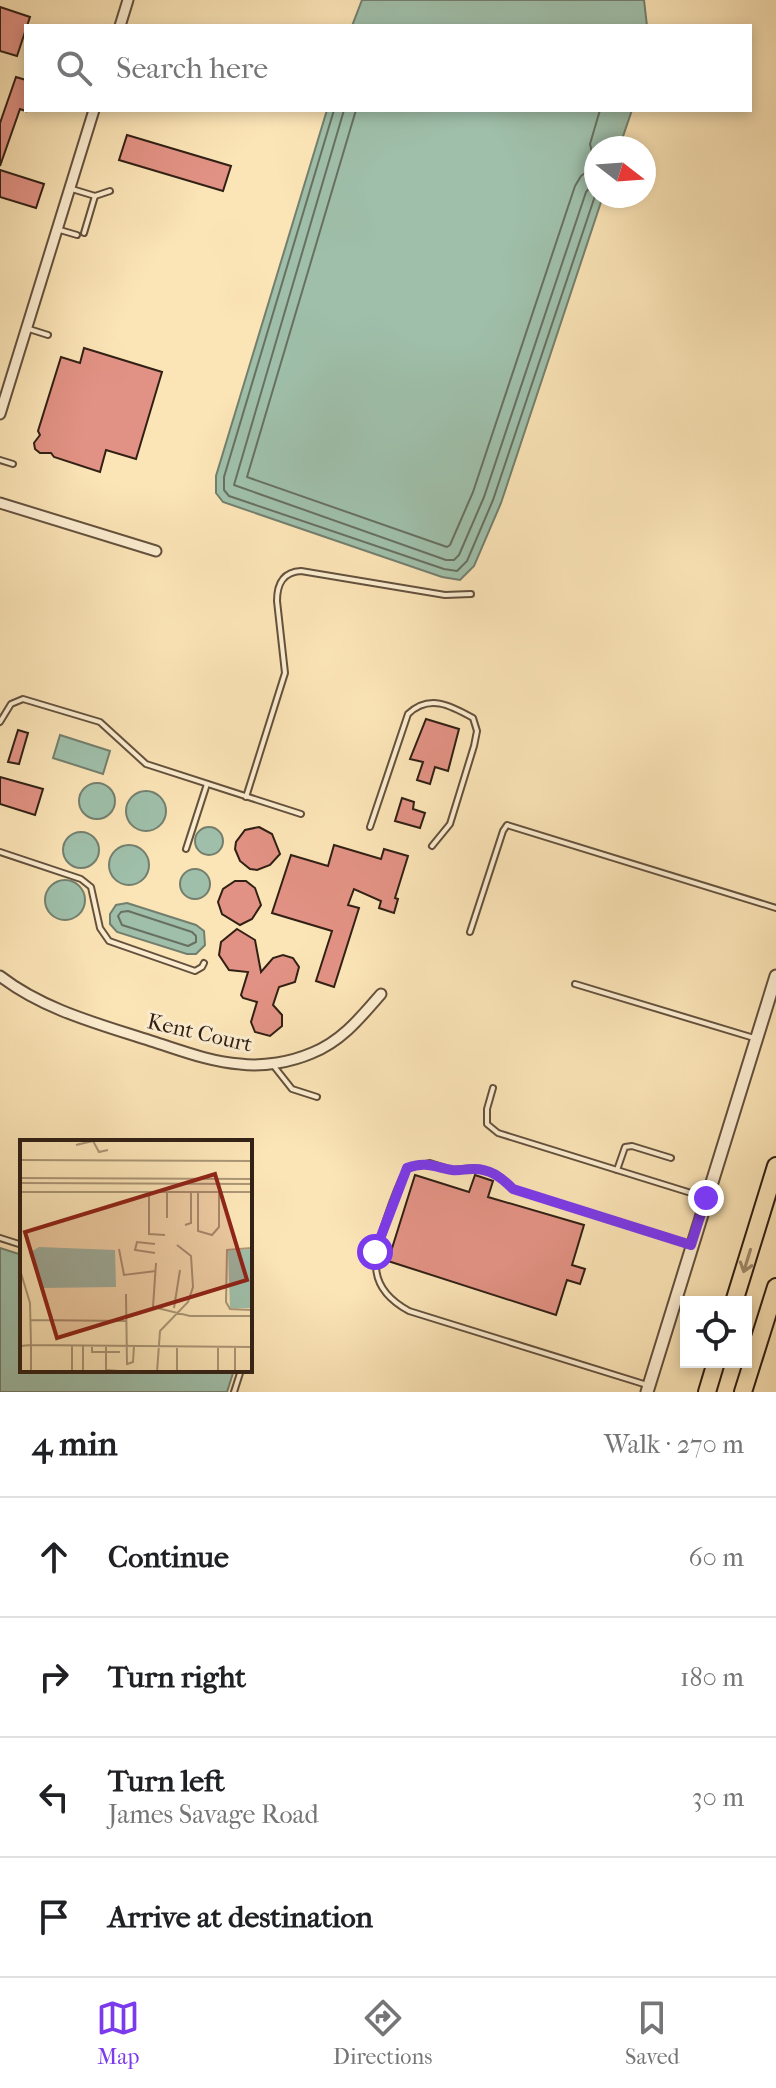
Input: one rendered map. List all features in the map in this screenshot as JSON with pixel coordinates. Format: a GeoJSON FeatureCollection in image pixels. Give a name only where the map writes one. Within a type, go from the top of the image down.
{"type":"FeatureCollection","features":[{"type":"Feature","properties":{"kind":"highway"},"geometry":{"type":"LineString","coordinates":[[736,1296],[776,1166]]}},
{"type":"Feature","properties":{"kind":"highway"},"geometry":{"type":"LineString","coordinates":[[743,1392],[776,1287]]}},
{"type":"Feature","properties":{"kind":"highway"},"geometry":{"type":"LineString","coordinates":[[707,1392],[714,1368]]}},
{"type":"Feature","properties":{"kind":"street"},"geometry":{"type":"LineString","coordinates":[[121,24],[128,0]]}},
{"type":"Feature","properties":{"kind":"street"},"geometry":{"type":"LineString","coordinates":[[0,414],[93,112]]}},
{"type":"Feature","properties":{"kind":"street"},"geometry":{"type":"LineString","coordinates":[[0,503],[156,551]]}},
{"type":"Feature","properties":{"kind":"street","name":"Kent Court"},"geometry":{"type":"LineString","coordinates":[[0,976],[17,989],[61,1011],[188,1052],[239,1064],[272,1064],[313,1053],[351,1029],[381,994]]}},
{"type":"Feature","properties":{"kind":"street"},"geometry":{"type":"LineString","coordinates":[[648,1389],[776,976]]}},
{"type":"Feature","properties":{"kind":"lane"},"geometry":{"type":"LineString","coordinates":[[70,188],[95,196],[110,191]]}},
{"type":"Feature","properties":{"kind":"lane"},"geometry":{"type":"LineString","coordinates":[[84,233],[95,196]]}},
{"type":"Feature","properties":{"kind":"lane"},"geometry":{"type":"LineString","coordinates":[[57,229],[77,235]]}},
{"type":"Feature","properties":{"kind":"lane"},"geometry":{"type":"LineString","coordinates":[[27,328],[48,335]]}},
{"type":"Feature","properties":{"kind":"lane"},"geometry":{"type":"LineString","coordinates":[[0,460],[13,464]]}},
{"type":"Feature","properties":{"kind":"lane"},"geometry":{"type":"LineString","coordinates":[[246,797],[285,673],[277,601],[282,579],[292,572],[301,571],[445,595],[471,594]]}},
{"type":"Feature","properties":{"kind":"lane"},"geometry":{"type":"LineString","coordinates":[[0,722],[11,704],[23,699],[100,722],[146,764],[301,814]]}},
{"type":"Feature","properties":{"kind":"lane"},"geometry":{"type":"LineString","coordinates":[[370,827],[408,714],[419,703],[432,702],[473,718],[477,731],[450,824],[432,846]]}},
{"type":"Feature","properties":{"kind":"lane"},"geometry":{"type":"LineString","coordinates":[[186,849],[207,784]]}},
{"type":"Feature","properties":{"kind":"lane"},"geometry":{"type":"LineString","coordinates":[[470,932],[507,825],[776,908]]}},
{"type":"Feature","properties":{"kind":"lane"},"geometry":{"type":"LineString","coordinates":[[0,852],[81,879],[91,887],[100,928],[109,941],[195,971],[204,963]]}},
{"type":"Feature","properties":{"kind":"lane"},"geometry":{"type":"LineString","coordinates":[[575,984],[756,1038]]}},
{"type":"Feature","properties":{"kind":"lane"},"geometry":{"type":"LineString","coordinates":[[272,1064],[292,1089],[317,1097]]}},
{"type":"Feature","properties":{"kind":"lane"},"geometry":{"type":"LineString","coordinates":[[493,1088],[487,1109],[487,1124],[498,1133],[706,1198]]}},
{"type":"Feature","properties":{"kind":"lane"},"geometry":{"type":"LineString","coordinates":[[617,1170],[625,1147],[632,1146],[671,1158]]}},
{"type":"Feature","properties":{"kind":"lane"},"geometry":{"type":"LineString","coordinates":[[648,1389],[409,1311],[393,1302],[381,1285],[375,1267],[375,1252],[407,1168],[430,1163],[452,1170],[475,1168],[496,1174],[513,1189],[691,1245]]}},
{"type":"Feature","properties":{"kind":"lane"},"geometry":{"type":"LineString","coordinates":[[0,1238],[20,1244]]}},
{"type":"Feature","properties":{"kind":"lane"},"geometry":{"type":"LineString","coordinates":[[234,1392],[240,1372]]}},
{"type":"Feature","properties":{"kind":"water"},"geometry":{"type":"Polygon","coordinates":[[[362,0],[644,0],[647,24],[353,24],[362,0]]]}},
{"type":"Feature","properties":{"kind":"water"},"geometry":{"type":"Polygon","coordinates":[[[326,112],[631,112],[623,136],[584,136],[584,208],[599,208],[501,503],[474,566],[460,580],[442,577],[223,502],[216,493],[216,476],[326,112]]]}},
{"type":"Feature","properties":{"kind":"water"},"geometry":{"type":"Polygon","coordinates":[[[60,735],[110,751],[103,774],[53,758],[60,735]]]}},
{"type":"Feature","properties":{"kind":"water"},"geometry":{"type":"Polygon","coordinates":[[[97,783],[110,788],[115,801],[110,814],[97,819],[84,814],[79,801],[84,788],[97,783]]]}},
{"type":"Feature","properties":{"kind":"water"},"geometry":{"type":"Polygon","coordinates":[[[146,791],[160,797],[166,811],[160,825],[146,831],[132,825],[126,811],[132,797],[146,791]]]}},
{"type":"Feature","properties":{"kind":"water"},"geometry":{"type":"Polygon","coordinates":[[[209,827],[219,831],[223,841],[219,851],[209,855],[199,851],[195,841],[199,831],[209,827]]]}},
{"type":"Feature","properties":{"kind":"water"},"geometry":{"type":"Polygon","coordinates":[[[81,832],[94,837],[99,850],[94,863],[81,868],[68,863],[63,850],[68,837],[81,832]]]}},
{"type":"Feature","properties":{"kind":"water"},"geometry":{"type":"Polygon","coordinates":[[[129,845],[143,851],[149,865],[143,879],[129,885],[115,879],[109,865],[115,851],[129,845]]]}},
{"type":"Feature","properties":{"kind":"water"},"geometry":{"type":"Polygon","coordinates":[[[195,869],[201,870],[209,878],[209,890],[201,898],[195,899],[189,898],[181,890],[180,884],[181,878],[189,870],[195,869]]]}},
{"type":"Feature","properties":{"kind":"water"},"geometry":{"type":"Polygon","coordinates":[[[65,880],[79,886],[85,900],[79,914],[65,920],[51,914],[45,900],[51,886],[65,880]]]}},
{"type":"Feature","properties":{"kind":"water"},"geometry":{"type":"Polygon","coordinates":[[[127,903],[196,925],[204,931],[205,945],[196,954],[187,954],[117,932],[110,924],[110,914],[116,905],[127,903]]]}},
{"type":"Feature","properties":{"kind":"water"},"geometry":{"type":"Polygon","coordinates":[[[0,1248],[20,1254],[20,1372],[233,1372],[227,1392],[0,1392],[0,1248]]]}},
{"type":"Feature","properties":{"kind":"building"},"geometry":{"type":"Polygon","coordinates":[[[0,7],[30,17],[28,24],[24,24],[17,56],[0,51],[0,7]]]}},
{"type":"Feature","properties":{"kind":"building"},"geometry":{"type":"Polygon","coordinates":[[[16,77],[24,79],[24,110],[20,109],[0,166],[0,123],[16,77]]]}},
{"type":"Feature","properties":{"kind":"building"},"geometry":{"type":"Polygon","coordinates":[[[127,135],[231,166],[223,191],[119,160],[127,135]]]}},
{"type":"Feature","properties":{"kind":"building"},"geometry":{"type":"Polygon","coordinates":[[[0,170],[44,184],[36,208],[0,197],[0,170]]]}},
{"type":"Feature","properties":{"kind":"building"},"geometry":{"type":"Polygon","coordinates":[[[84,348],[162,372],[136,459],[106,450],[100,472],[54,457],[51,453],[40,453],[34,443],[40,435],[38,431],[61,357],[80,363],[84,348]]]}},
{"type":"Feature","properties":{"kind":"building"},"geometry":{"type":"Polygon","coordinates":[[[426,719],[459,729],[448,771],[435,767],[430,784],[417,780],[423,762],[410,759],[426,719]]]}},
{"type":"Feature","properties":{"kind":"building"},"geometry":{"type":"Polygon","coordinates":[[[18,730],[28,733],[19,764],[8,762],[18,730]]]}},
{"type":"Feature","properties":{"kind":"building"},"geometry":{"type":"Polygon","coordinates":[[[0,777],[43,789],[35,815],[0,804],[0,777]]]}},
{"type":"Feature","properties":{"kind":"building"},"geometry":{"type":"Polygon","coordinates":[[[402,798],[414,802],[413,809],[425,813],[420,828],[395,821],[402,798]]]}},
{"type":"Feature","properties":{"kind":"building"},"geometry":{"type":"Polygon","coordinates":[[[259,827],[272,834],[280,854],[270,865],[257,870],[240,861],[235,849],[245,830],[259,827]]]}},
{"type":"Feature","properties":{"kind":"building"},"geometry":{"type":"Polygon","coordinates":[[[334,845],[381,859],[384,849],[408,856],[395,898],[398,899],[394,913],[379,908],[381,901],[354,889],[348,905],[359,908],[334,987],[316,981],[332,931],[272,913],[291,855],[328,866],[334,845]]]}},
{"type":"Feature","properties":{"kind":"building"},"geometry":{"type":"Polygon","coordinates":[[[235,881],[246,881],[255,888],[261,905],[252,919],[240,925],[222,914],[218,902],[223,889],[235,881]]]}},
{"type":"Feature","properties":{"kind":"building"},"geometry":{"type":"Polygon","coordinates":[[[237,929],[255,940],[261,972],[273,958],[283,955],[293,958],[299,967],[295,982],[279,987],[273,1005],[282,1015],[282,1026],[270,1036],[255,1032],[251,1022],[257,1002],[241,995],[248,972],[229,970],[219,955],[221,942],[237,929]]]}},
{"type":"Feature","properties":{"kind":"building"},"geometry":{"type":"Polygon","coordinates":[[[415,1175],[469,1192],[475,1175],[493,1181],[488,1197],[584,1225],[572,1265],[585,1269],[580,1284],[567,1280],[556,1315],[388,1261],[415,1175]]]}},
{"type":"Feature","properties":{"kind":"route"},"geometry":{"type":"LineString","coordinates":[[375,1252],[400,1182],[407,1168],[416,1164],[430,1163],[452,1170],[475,1168],[496,1174],[513,1189],[691,1245],[706,1198]]}}]}
